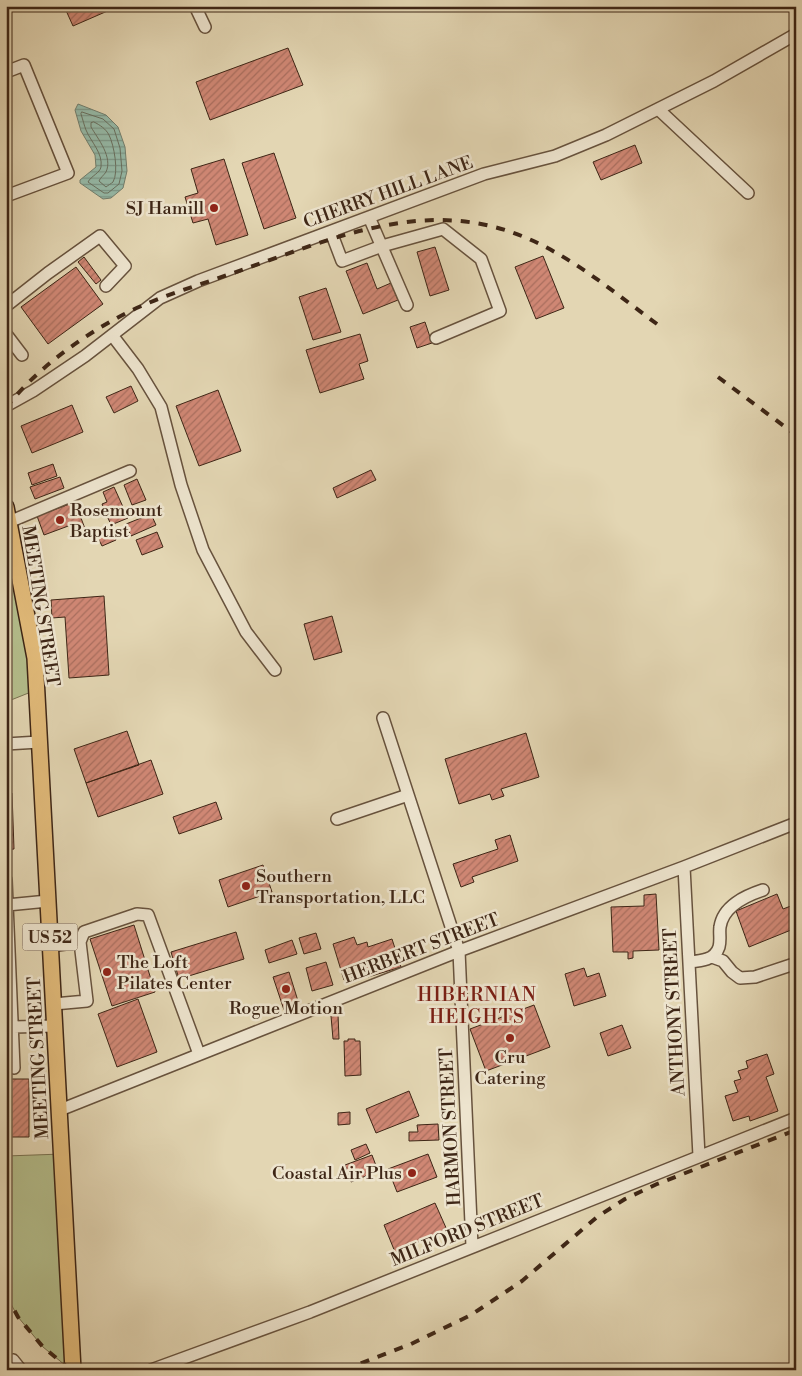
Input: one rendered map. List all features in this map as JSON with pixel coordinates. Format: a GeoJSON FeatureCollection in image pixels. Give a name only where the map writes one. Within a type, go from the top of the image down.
{"type":"FeatureCollection","features":[{"type":"Feature","properties":{"kind":"main road","name":"MEETING STREET"},"geometry":{"type":"LineString","coordinates":[[8,514],[34,658],[74,1370]]}},
{"type":"Feature","properties":{"kind":"street"},"geometry":{"type":"LineString","coordinates":[[195,6],[205,27]]}},
{"type":"Feature","properties":{"kind":"street","name":"CHERRY HILL LANE"},"geometry":{"type":"LineString","coordinates":[[6,406],[33,391],[85,356],[160,298],[198,281],[484,174],[555,156],[606,135],[714,81],[796,34]]}},
{"type":"Feature","properties":{"kind":"street"},"geometry":{"type":"LineString","coordinates":[[6,72],[24,65],[68,173],[6,196]]}},
{"type":"Feature","properties":{"kind":"street"},"geometry":{"type":"LineString","coordinates":[[658,109],[748,193]]}},
{"type":"Feature","properties":{"kind":"street"},"geometry":{"type":"LineString","coordinates":[[369,218],[407,305]]}},
{"type":"Feature","properties":{"kind":"street"},"geometry":{"type":"LineString","coordinates":[[331,232],[342,261],[382,246],[443,230],[480,259],[500,311],[436,338]]}},
{"type":"Feature","properties":{"kind":"street"},"geometry":{"type":"LineString","coordinates":[[6,306],[100,236],[125,266],[106,286]]}},
{"type":"Feature","properties":{"kind":"street"},"geometry":{"type":"LineString","coordinates":[[6,334],[22,356]]}},
{"type":"Feature","properties":{"kind":"street"},"geometry":{"type":"LineString","coordinates":[[112,334],[138,369],[161,407],[181,485],[203,550],[246,632],[276,670]]}},
{"type":"Feature","properties":{"kind":"street"},"geometry":{"type":"LineString","coordinates":[[8,514],[130,471]]}},
{"type":"Feature","properties":{"kind":"street","name":"HARMON STREET"},"geometry":{"type":"LineString","coordinates":[[383,718],[459,951],[472,1246]]}},
{"type":"Feature","properties":{"kind":"street"},"geometry":{"type":"LineString","coordinates":[[6,744],[39,742]]}},
{"type":"Feature","properties":{"kind":"street"},"geometry":{"type":"LineString","coordinates":[[337,819],[408,794]]}},
{"type":"Feature","properties":{"kind":"street","name":"HERBERT STREET"},"geometry":{"type":"LineString","coordinates":[[60,1110],[459,951],[684,867],[796,822]]}},
{"type":"Feature","properties":{"kind":"street","name":"ANTHONY STREET"},"geometry":{"type":"LineString","coordinates":[[684,867],[699,1156]]}},
{"type":"Feature","properties":{"kind":"street"},"geometry":{"type":"LineString","coordinates":[[6,880],[14,1068]]}},
{"type":"Feature","properties":{"kind":"street"},"geometry":{"type":"LineString","coordinates":[[712,957],[719,948],[720,925],[727,910],[744,896],[763,890]]}},
{"type":"Feature","properties":{"kind":"street"},"geometry":{"type":"LineString","coordinates":[[7,905],[48,901]]}},
{"type":"Feature","properties":{"kind":"street"},"geometry":{"type":"LineString","coordinates":[[54,1004],[87,1001],[80,942],[84,932],[137,914],[148,915],[199,1054]]}},
{"type":"Feature","properties":{"kind":"street"},"geometry":{"type":"LineString","coordinates":[[51,946],[80,942]]}},
{"type":"Feature","properties":{"kind":"street"},"geometry":{"type":"LineString","coordinates":[[689,962],[712,957],[723,961],[740,978],[755,977],[791,965]]}},
{"type":"Feature","properties":{"kind":"street"},"geometry":{"type":"LineString","coordinates":[[13,1027],[55,1026]]}},
{"type":"Feature","properties":{"kind":"street","name":"MILFORD STREET"},"geometry":{"type":"LineString","coordinates":[[150,1370],[310,1312],[796,1118]]}},
{"type":"Feature","properties":{"kind":"street"},"geometry":{"type":"LineString","coordinates":[[13,1360],[21,1370]]}},
{"type":"Feature","properties":{"kind":"shaded area"},"geometry":{"type":"Polygon","coordinates":[[[6,507],[36,690],[6,702],[6,507]]]}},
{"type":"Feature","properties":{"kind":"shaded area"},"geometry":{"type":"Polygon","coordinates":[[[62,1154],[71,1370],[43,1347],[18,1317],[6,1295],[6,1156],[62,1154]]]}},
{"type":"Feature","properties":{"kind":"water"},"geometry":{"type":"Polygon","coordinates":[[[78,104],[106,115],[118,127],[125,147],[127,171],[123,188],[111,198],[103,199],[80,183],[80,180],[96,167],[95,155],[81,131],[75,110],[78,104]]]}},
{"type":"Feature","properties":{"kind":"building"},"geometry":{"type":"Polygon","coordinates":[[[64,6],[119,6],[73,26],[64,6]]]}},
{"type":"Feature","properties":{"kind":"building"},"geometry":{"type":"Polygon","coordinates":[[[288,48],[303,85],[210,120],[196,82],[288,48]]]}},
{"type":"Feature","properties":{"kind":"building"},"geometry":{"type":"Polygon","coordinates":[[[635,145],[642,163],[601,180],[593,162],[635,145]]]}},
{"type":"Feature","properties":{"kind":"building"},"geometry":{"type":"Polygon","coordinates":[[[274,153],[296,218],[264,229],[242,163],[274,153]]]}},
{"type":"Feature","properties":{"kind":"building","name":"SJ Hamill"},"geometry":{"type":"Polygon","coordinates":[[[224,159],[248,235],[216,245],[208,219],[193,223],[185,197],[198,193],[191,169],[224,159]]]}},
{"type":"Feature","properties":{"kind":"building"},"geometry":{"type":"Polygon","coordinates":[[[435,247],[449,290],[430,296],[417,252],[435,247]]]}},
{"type":"Feature","properties":{"kind":"building"},"geometry":{"type":"Polygon","coordinates":[[[543,256],[564,308],[536,319],[515,267],[543,256]]]}},
{"type":"Feature","properties":{"kind":"building"},"geometry":{"type":"Polygon","coordinates":[[[84,257],[101,280],[96,284],[78,262],[84,257]]]}},
{"type":"Feature","properties":{"kind":"building"},"geometry":{"type":"Polygon","coordinates":[[[367,263],[377,289],[391,283],[398,300],[363,314],[346,271],[367,263]]]}},
{"type":"Feature","properties":{"kind":"building"},"geometry":{"type":"Polygon","coordinates":[[[76,267],[103,304],[48,344],[21,307],[76,267]]]}},
{"type":"Feature","properties":{"kind":"building"},"geometry":{"type":"Polygon","coordinates":[[[326,288],[341,332],[313,340],[299,297],[326,288]]]}},
{"type":"Feature","properties":{"kind":"building"},"geometry":{"type":"Polygon","coordinates":[[[425,322],[432,343],[417,348],[410,327],[425,322]]]}},
{"type":"Feature","properties":{"kind":"building"},"geometry":{"type":"Polygon","coordinates":[[[360,334],[368,361],[359,364],[364,379],[320,393],[306,350],[360,334]]]}},
{"type":"Feature","properties":{"kind":"building"},"geometry":{"type":"Polygon","coordinates":[[[131,386],[138,401],[114,413],[106,397],[131,386]]]}},
{"type":"Feature","properties":{"kind":"building"},"geometry":{"type":"Polygon","coordinates":[[[218,390],[241,451],[199,466],[176,406],[218,390]]]}},
{"type":"Feature","properties":{"kind":"building"},"geometry":{"type":"Polygon","coordinates":[[[72,405],[83,432],[32,453],[21,426],[72,405]]]}},
{"type":"Feature","properties":{"kind":"building"},"geometry":{"type":"Polygon","coordinates":[[[53,464],[57,476],[32,485],[28,473],[53,464]]]}},
{"type":"Feature","properties":{"kind":"building"},"geometry":{"type":"Polygon","coordinates":[[[371,470],[376,480],[337,498],[333,488],[371,470]]]}},
{"type":"Feature","properties":{"kind":"building"},"geometry":{"type":"Polygon","coordinates":[[[60,477],[64,488],[35,499],[30,487],[60,477]]]}},
{"type":"Feature","properties":{"kind":"building"},"geometry":{"type":"Polygon","coordinates":[[[137,479],[146,500],[132,505],[124,485],[137,479]]]}},
{"type":"Feature","properties":{"kind":"building"},"geometry":{"type":"Polygon","coordinates":[[[114,487],[128,518],[111,525],[102,504],[107,502],[103,492],[114,487]]]}},
{"type":"Feature","properties":{"kind":"building","name":"Rosemount Baptist"},"geometry":{"type":"Polygon","coordinates":[[[75,502],[87,534],[76,538],[71,525],[44,535],[37,516],[75,502]]]}},
{"type":"Feature","properties":{"kind":"building"},"geometry":{"type":"Polygon","coordinates":[[[151,514],[156,525],[131,536],[126,524],[151,514]]]}},
{"type":"Feature","properties":{"kind":"building"},"geometry":{"type":"Polygon","coordinates":[[[111,528],[116,540],[102,546],[96,534],[111,528]]]}},
{"type":"Feature","properties":{"kind":"building"},"geometry":{"type":"Polygon","coordinates":[[[157,532],[163,547],[142,555],[136,540],[157,532]]]}},
{"type":"Feature","properties":{"kind":"building"},"geometry":{"type":"Polygon","coordinates":[[[104,596],[109,675],[69,678],[65,617],[52,618],[51,600],[104,596]]]}},
{"type":"Feature","properties":{"kind":"building"},"geometry":{"type":"Polygon","coordinates":[[[332,616],[342,652],[314,660],[304,624],[332,616]]]}},
{"type":"Feature","properties":{"kind":"building"},"geometry":{"type":"Polygon","coordinates":[[[127,731],[139,765],[86,783],[74,749],[127,731]]]}},
{"type":"Feature","properties":{"kind":"building"},"geometry":{"type":"Polygon","coordinates":[[[526,733],[539,777],[501,789],[504,796],[492,800],[490,794],[459,804],[445,759],[526,733]]]}},
{"type":"Feature","properties":{"kind":"building"},"geometry":{"type":"Polygon","coordinates":[[[151,760],[163,794],[98,817],[86,783],[151,760]]]}},
{"type":"Feature","properties":{"kind":"building"},"geometry":{"type":"Polygon","coordinates":[[[6,793],[12,793],[14,849],[6,850],[6,793]]]}},
{"type":"Feature","properties":{"kind":"building"},"geometry":{"type":"Polygon","coordinates":[[[216,802],[222,819],[179,834],[173,817],[216,802]]]}},
{"type":"Feature","properties":{"kind":"building"},"geometry":{"type":"Polygon","coordinates":[[[510,835],[518,861],[472,877],[474,882],[461,887],[453,864],[498,849],[495,840],[510,835]]]}},
{"type":"Feature","properties":{"kind":"building","name":"Southern Transportation, LLC"},"geometry":{"type":"Polygon","coordinates":[[[263,865],[272,892],[228,907],[219,880],[263,865]]]}},
{"type":"Feature","properties":{"kind":"building"},"geometry":{"type":"Polygon","coordinates":[[[656,894],[659,950],[633,951],[633,958],[628,959],[628,952],[613,952],[611,907],[644,906],[644,895],[656,894]]]}},
{"type":"Feature","properties":{"kind":"building"},"geometry":{"type":"Polygon","coordinates":[[[777,894],[783,909],[796,904],[796,928],[749,947],[736,911],[777,894]]]}},
{"type":"Feature","properties":{"kind":"building"},"geometry":{"type":"Polygon","coordinates":[[[134,925],[155,992],[112,1006],[90,939],[134,925]]]}},
{"type":"Feature","properties":{"kind":"building"},"geometry":{"type":"Polygon","coordinates":[[[236,932],[244,959],[179,979],[171,952],[236,932]]]}},
{"type":"Feature","properties":{"kind":"building"},"geometry":{"type":"Polygon","coordinates":[[[316,933],[321,949],[304,954],[299,938],[316,933]]]}},
{"type":"Feature","properties":{"kind":"building"},"geometry":{"type":"Polygon","coordinates":[[[354,937],[357,945],[367,942],[368,947],[392,939],[401,967],[368,977],[367,973],[344,980],[333,944],[354,937]]]}},
{"type":"Feature","properties":{"kind":"building"},"geometry":{"type":"Polygon","coordinates":[[[292,940],[297,954],[269,963],[265,950],[292,940]]]}},
{"type":"Feature","properties":{"kind":"building"},"geometry":{"type":"Polygon","coordinates":[[[326,962],[333,985],[312,991],[306,968],[326,962]]]}},
{"type":"Feature","properties":{"kind":"building"},"geometry":{"type":"Polygon","coordinates":[[[584,968],[587,977],[599,973],[606,996],[574,1006],[565,974],[584,968]]]}},
{"type":"Feature","properties":{"kind":"building","name":"Rogue Motion"},"geometry":{"type":"Polygon","coordinates":[[[289,972],[298,1001],[294,1003],[295,1007],[284,1010],[273,977],[289,972]]]}},
{"type":"Feature","properties":{"kind":"building"},"geometry":{"type":"Polygon","coordinates":[[[138,999],[157,1052],[117,1067],[98,1014],[138,999]]]}},
{"type":"Feature","properties":{"kind":"building","name":"Cru Catering"},"geometry":{"type":"Polygon","coordinates":[[[534,1005],[550,1047],[486,1071],[470,1029],[534,1005]]]}},
{"type":"Feature","properties":{"kind":"building"},"geometry":{"type":"Polygon","coordinates":[[[338,1014],[339,1039],[333,1039],[331,1016],[338,1014]]]}},
{"type":"Feature","properties":{"kind":"building"},"geometry":{"type":"Polygon","coordinates":[[[622,1025],[631,1048],[608,1056],[600,1033],[622,1025]]]}},
{"type":"Feature","properties":{"kind":"building"},"geometry":{"type":"Polygon","coordinates":[[[348,1039],[360,1041],[361,1075],[345,1076],[344,1041],[348,1041],[348,1039]]]}},
{"type":"Feature","properties":{"kind":"building"},"geometry":{"type":"Polygon","coordinates":[[[767,1054],[774,1074],[766,1077],[778,1111],[750,1121],[749,1116],[733,1121],[725,1096],[738,1092],[734,1081],[741,1079],[738,1071],[748,1068],[746,1061],[767,1054]]]}},
{"type":"Feature","properties":{"kind":"building"},"geometry":{"type":"Polygon","coordinates":[[[6,1079],[29,1079],[29,1137],[6,1137],[6,1079]]]}},
{"type":"Feature","properties":{"kind":"building"},"geometry":{"type":"Polygon","coordinates":[[[409,1091],[419,1116],[376,1133],[366,1109],[409,1091]]]}},
{"type":"Feature","properties":{"kind":"building"},"geometry":{"type":"Polygon","coordinates":[[[350,1112],[350,1124],[338,1125],[338,1113],[350,1112]]]}},
{"type":"Feature","properties":{"kind":"building"},"geometry":{"type":"Polygon","coordinates":[[[438,1124],[439,1140],[409,1141],[409,1132],[418,1132],[417,1125],[438,1124]]]}},
{"type":"Feature","properties":{"kind":"building"},"geometry":{"type":"Polygon","coordinates":[[[366,1144],[370,1153],[355,1160],[351,1150],[366,1144]]]}},
{"type":"Feature","properties":{"kind":"building","name":"Coastal Air Plus"},"geometry":{"type":"Polygon","coordinates":[[[428,1154],[437,1177],[397,1192],[388,1169],[428,1154]]]}},
{"type":"Feature","properties":{"kind":"building"},"geometry":{"type":"Polygon","coordinates":[[[372,1155],[378,1171],[351,1182],[345,1165],[372,1155]]]}},
{"type":"Feature","properties":{"kind":"building"},"geometry":{"type":"Polygon","coordinates":[[[435,1203],[447,1230],[395,1252],[384,1225],[435,1203]]]}},
{"type":"Feature","properties":{"kind":"railway"},"geometry":{"type":"LineString","coordinates":[[6,408],[29,382],[57,357],[102,326],[145,304],[325,241],[389,225],[453,220],[486,225],[510,232],[533,241],[576,265],[657,324]]}},
{"type":"Feature","properties":{"kind":"railway"},"geometry":{"type":"LineString","coordinates":[[718,377],[796,435]]}},
{"type":"Feature","properties":{"kind":"railway"},"geometry":{"type":"LineString","coordinates":[[344,1370],[411,1344],[471,1315],[522,1281],[597,1217],[625,1199],[657,1184],[796,1130]]}},
{"type":"Feature","properties":{"kind":"railway"},"geometry":{"type":"LineString","coordinates":[[6,1295],[18,1317],[43,1347],[71,1370]]}},
{"type":"Feature","properties":{"kind":"place","name":"SJ Hamill"},"geometry":{"type":"Point","coordinates":[214,208]}},
{"type":"Feature","properties":{"kind":"place","name":"Rosemount Baptist"},"geometry":{"type":"Point","coordinates":[60,520]}},
{"type":"Feature","properties":{"kind":"place","name":"Southern Transportation, LLC"},"geometry":{"type":"Point","coordinates":[246,886]}},
{"type":"Feature","properties":{"kind":"place","name":"The Loft Pilates Center"},"geometry":{"type":"Point","coordinates":[107,972]}},
{"type":"Feature","properties":{"kind":"place","name":"Rogue Motion"},"geometry":{"type":"Point","coordinates":[286,989]}},
{"type":"Feature","properties":{"kind":"place","name":"Cru Catering"},"geometry":{"type":"Point","coordinates":[510,1038]}},
{"type":"Feature","properties":{"kind":"place","name":"Coastal Air Plus"},"geometry":{"type":"Point","coordinates":[412,1173]}},
{"type":"Feature","properties":{"kind":"district","name":"HIBERNIAN HEIGHTS"},"geometry":{"type":"Point","coordinates":[477,1005]}}]}
